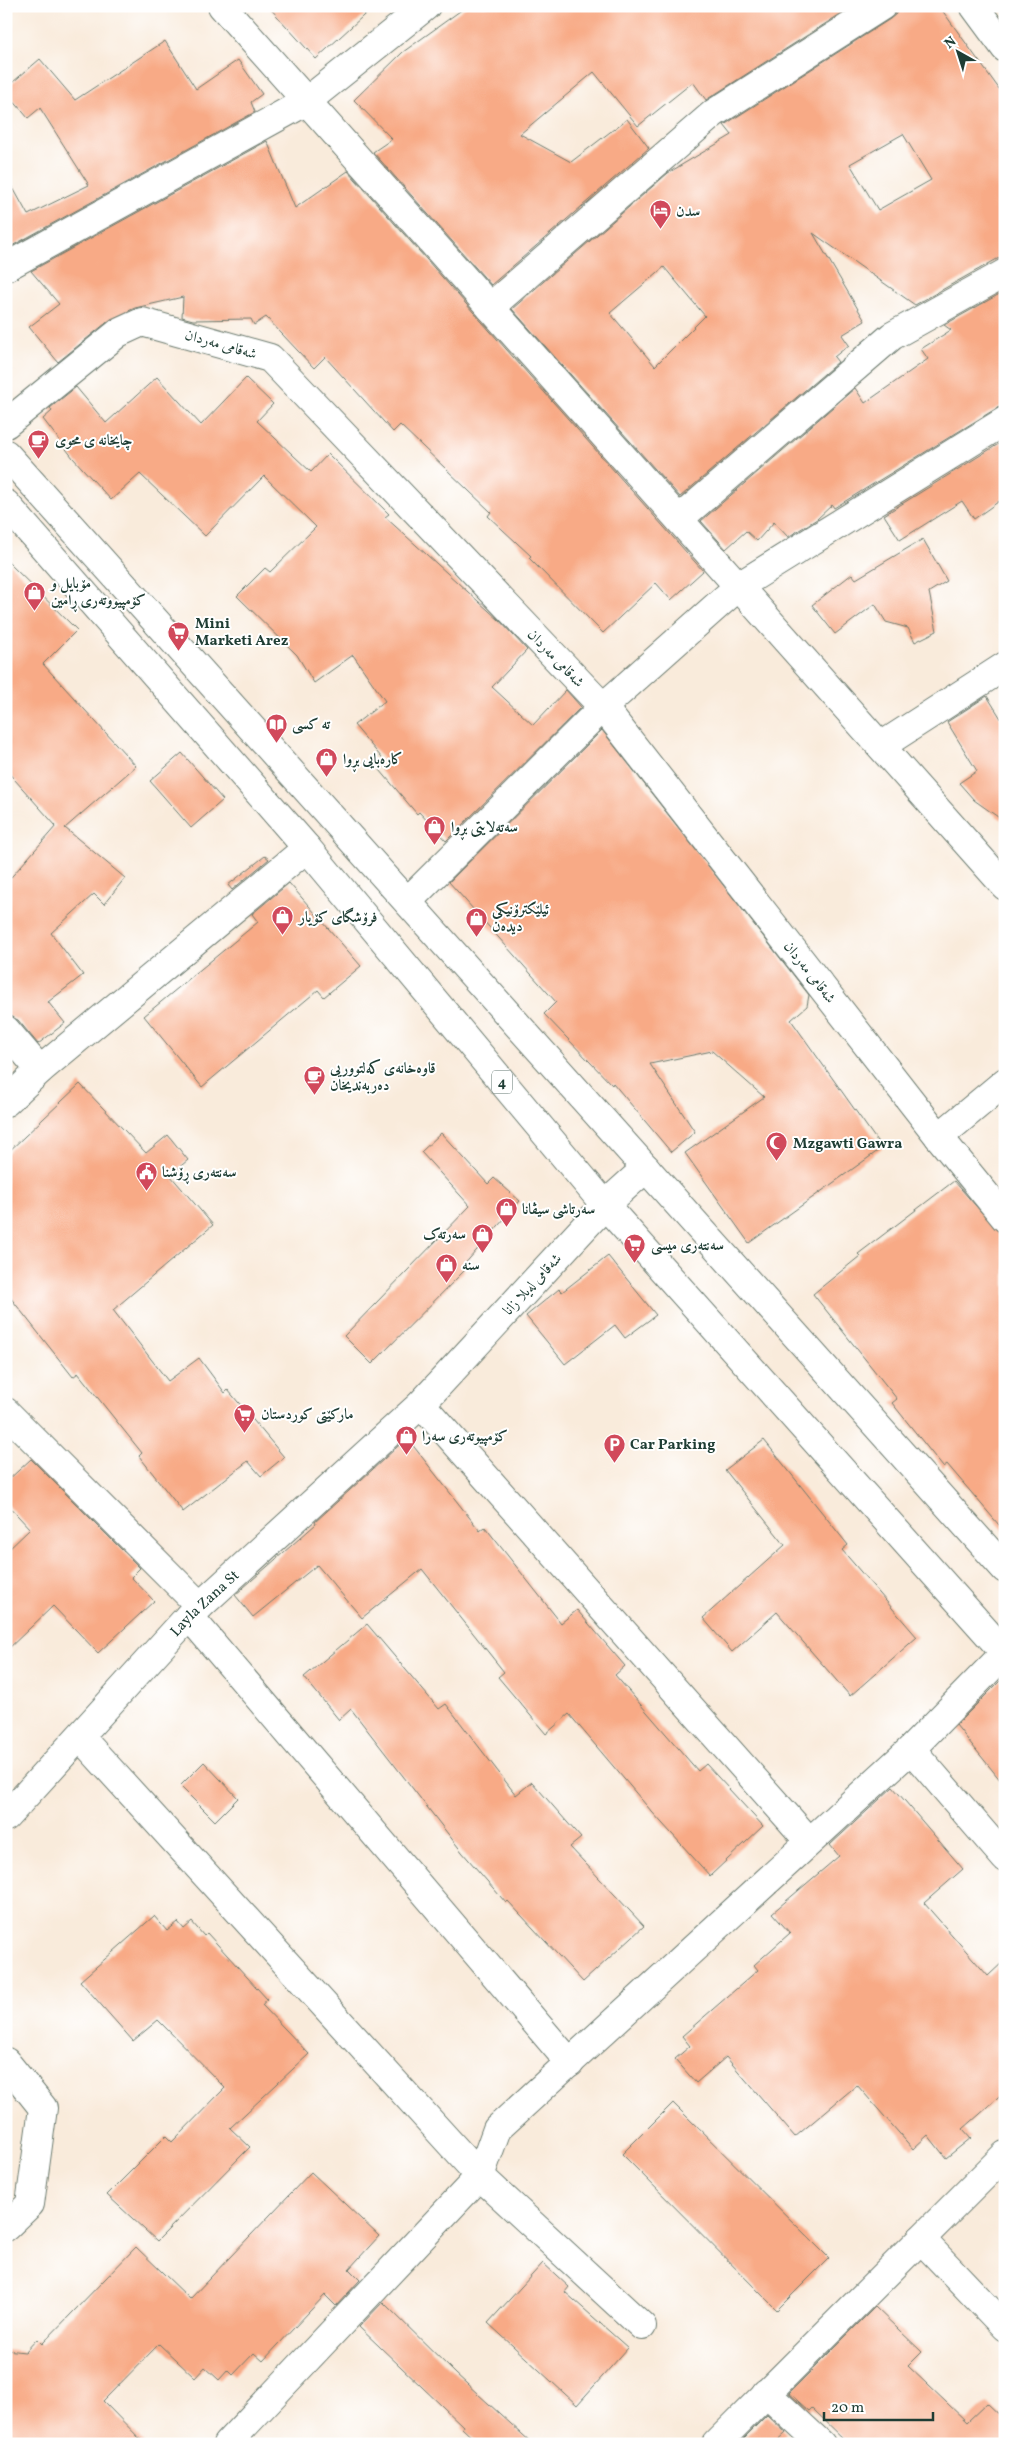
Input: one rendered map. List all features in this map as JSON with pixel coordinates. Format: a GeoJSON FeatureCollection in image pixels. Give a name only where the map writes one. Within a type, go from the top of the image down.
{"type":"FeatureCollection","features":[{"type":"Feature","properties":{"kind":"main road"},"geometry":{"type":"LineString","coordinates":[[222,6],[1005,886]]}},
{"type":"Feature","properties":{"kind":"main road"},"geometry":{"type":"LineString","coordinates":[[6,267],[307,101],[426,6]]}},
{"type":"Feature","properties":{"kind":"main road"},"geometry":{"type":"LineString","coordinates":[[490,307],[714,113],[882,6]]}},
{"type":"Feature","properties":{"kind":"main road"},"geometry":{"type":"LineString","coordinates":[[974,6],[1005,48]]}},
{"type":"Feature","properties":{"kind":"main road"},"geometry":{"type":"LineString","coordinates":[[679,519],[892,336],[1005,273]]}},
{"type":"Feature","properties":{"kind":"main road","name":"شەقامی مەردان"},"geometry":{"type":"LineString","coordinates":[[6,424],[118,333],[142,322],[270,358],[603,707],[939,1137],[1005,1218]]}},
{"type":"Feature","properties":{"kind":"main road"},"geometry":{"type":"LineString","coordinates":[[408,901],[603,707],[739,586],[1005,421]]}},
{"type":"Feature","properties":{"kind":"main road"},"geometry":{"type":"LineString","coordinates":[[6,454],[1005,1569]]}},
{"type":"Feature","properties":{"kind":"main road","name":"4"},"geometry":{"type":"LineString","coordinates":[[6,504],[307,848],[605,1205],[1005,1653]]}},
{"type":"Feature","properties":{"kind":"main road"},"geometry":{"type":"LineString","coordinates":[[881,746],[1005,666]]}},
{"type":"Feature","properties":{"kind":"main road"},"geometry":{"type":"LineString","coordinates":[[6,1102],[40,1070],[307,848]]}},
{"type":"Feature","properties":{"kind":"main road"},"geometry":{"type":"LineString","coordinates":[[6,1030],[40,1070]]}},
{"type":"Feature","properties":{"kind":"main road"},"geometry":{"type":"LineString","coordinates":[[939,1137],[1005,1082]]}},
{"type":"Feature","properties":{"kind":"main road","name":"شەقامی لەیلا زانا"},"geometry":{"type":"LineString","coordinates":[[421,1404],[605,1205],[646,1168]]}},
{"type":"Feature","properties":{"kind":"main road"},"geometry":{"type":"LineString","coordinates":[[421,1404],[809,1842]]}},
{"type":"Feature","properties":{"kind":"main road","name":"Layla Zana St"},"geometry":{"type":"LineString","coordinates":[[6,1817],[81,1738],[195,1611],[421,1404]]}},
{"type":"Feature","properties":{"kind":"main road"},"geometry":{"type":"LineString","coordinates":[[6,1412],[195,1611],[570,2063]]}},
{"type":"Feature","properties":{"kind":"main road"},"geometry":{"type":"LineString","coordinates":[[227,2444],[480,2176],[497,2129],[911,1749],[1005,1653]]}},
{"type":"Feature","properties":{"kind":"main road"},"geometry":{"type":"LineString","coordinates":[[81,1738],[480,2176],[642,2326]]}},
{"type":"Feature","properties":{"kind":"main road"},"geometry":{"type":"LineString","coordinates":[[911,1749],[1005,1858]]}},
{"type":"Feature","properties":{"kind":"main road"},"geometry":{"type":"LineString","coordinates":[[6,2062],[43,2108],[30,2204],[6,2227]]}},
{"type":"Feature","properties":{"kind":"main road"},"geometry":{"type":"LineString","coordinates":[[716,2444],[1005,2155]]}},
{"type":"Feature","properties":{"kind":"main road"},"geometry":{"type":"LineString","coordinates":[[921,2239],[1005,2327]]}},
{"type":"Feature","properties":{"kind":"main road"},"geometry":{"type":"LineString","coordinates":[[766,2393],[821,2444]]}},
{"type":"Feature","properties":{"kind":"building"},"geometry":{"type":"Polygon","coordinates":[[[268,6],[374,6],[316,59],[268,6]]]}},
{"type":"Feature","properties":{"kind":"building"},"geometry":{"type":"Polygon","coordinates":[[[467,6],[853,6],[706,100],[693,82],[638,126],[594,72],[520,134],[571,162],[627,119],[649,148],[491,285],[373,152],[392,139],[354,100],[403,52],[467,6]]]}},
{"type":"Feature","properties":{"kind":"building"},"geometry":{"type":"Polygon","coordinates":[[[897,6],[939,6],[1005,97],[1005,257],[997,259],[915,305],[813,233],[865,321],[842,335],[849,345],[834,357],[838,362],[680,497],[512,309],[668,173],[732,135],[724,125],[896,14],[897,6]],[[903,134],[850,164],[878,210],[931,180],[903,134]],[[664,267],[610,313],[655,366],[705,316],[664,267]]]}},
{"type":"Feature","properties":{"kind":"building"},"geometry":{"type":"Polygon","coordinates":[[[165,41],[196,89],[238,60],[262,94],[251,102],[255,112],[10,247],[6,243],[6,175],[28,215],[89,185],[40,108],[28,118],[6,92],[6,88],[40,59],[75,100],[165,41]]]}},
{"type":"Feature","properties":{"kind":"building"},"geometry":{"type":"Polygon","coordinates":[[[267,141],[295,208],[348,171],[703,571],[671,600],[656,583],[603,633],[529,558],[531,556],[488,516],[491,512],[400,425],[393,432],[325,357],[314,368],[266,317],[254,325],[251,319],[193,320],[182,317],[183,297],[135,308],[111,319],[58,362],[29,327],[59,304],[31,271],[267,141]]]}},
{"type":"Feature","properties":{"kind":"building"},"geometry":{"type":"Polygon","coordinates":[[[1005,291],[1005,405],[997,408],[834,508],[832,505],[817,519],[788,537],[774,522],[757,541],[746,531],[726,549],[701,521],[855,388],[865,403],[928,359],[921,349],[951,330],[944,325],[1005,291]]]}},
{"type":"Feature","properties":{"kind":"building"},"geometry":{"type":"Polygon","coordinates":[[[157,377],[201,425],[246,378],[273,404],[257,421],[311,472],[328,454],[389,514],[385,517],[499,620],[527,650],[492,687],[533,725],[566,690],[581,707],[446,841],[419,812],[417,814],[380,770],[387,764],[354,725],[385,701],[353,655],[314,683],[297,655],[237,596],[265,568],[270,572],[316,527],[264,476],[205,536],[140,474],[111,500],[73,458],[43,419],[52,411],[50,408],[76,387],[106,423],[157,377]]]}},
{"type":"Feature","properties":{"kind":"building"},"geometry":{"type":"Polygon","coordinates":[[[1005,440],[1005,497],[974,519],[962,501],[900,540],[884,515],[1005,440]]]}},
{"type":"Feature","properties":{"kind":"building"},"geometry":{"type":"Polygon","coordinates":[[[923,539],[947,581],[929,592],[937,631],[915,642],[908,628],[886,622],[875,604],[835,634],[812,605],[852,574],[856,579],[923,539]]]}},
{"type":"Feature","properties":{"kind":"building"},"geometry":{"type":"Polygon","coordinates":[[[6,560],[77,630],[43,664],[136,766],[65,828],[125,878],[104,904],[94,894],[51,933],[83,975],[48,1002],[65,1023],[38,1044],[18,1020],[6,1015],[6,883],[56,826],[6,770],[6,560]]]}},
{"type":"Feature","properties":{"kind":"building"},"geometry":{"type":"Polygon","coordinates":[[[987,696],[1005,725],[1005,822],[974,800],[959,783],[977,771],[947,722],[987,696]]]}},
{"type":"Feature","properties":{"kind":"building"},"geometry":{"type":"Polygon","coordinates":[[[602,730],[809,995],[807,1006],[791,1020],[882,1148],[749,1243],[685,1153],[764,1097],[712,1051],[650,1064],[695,1132],[671,1152],[613,1083],[612,1085],[544,1014],[556,1002],[449,882],[602,730]]]}},
{"type":"Feature","properties":{"kind":"building"},"geometry":{"type":"Polygon","coordinates":[[[182,753],[223,800],[191,828],[150,781],[182,753]]]}},
{"type":"Feature","properties":{"kind":"building"},"geometry":{"type":"Polygon","coordinates":[[[265,856],[269,859],[232,890],[228,885],[265,856]]]}},
{"type":"Feature","properties":{"kind":"building"},"geometry":{"type":"Polygon","coordinates":[[[289,883],[361,966],[324,997],[318,990],[202,1087],[144,1016],[258,922],[252,914],[289,883]]]}},
{"type":"Feature","properties":{"kind":"building"},"geometry":{"type":"Polygon","coordinates":[[[80,1084],[146,1153],[168,1135],[188,1160],[170,1175],[213,1225],[113,1310],[168,1381],[199,1358],[225,1393],[228,1390],[284,1457],[261,1476],[248,1461],[183,1512],[139,1456],[142,1453],[78,1373],[73,1377],[6,1292],[6,1154],[80,1084]]]}},
{"type":"Feature","properties":{"kind":"building"},"geometry":{"type":"Polygon","coordinates":[[[441,1133],[488,1184],[494,1178],[520,1201],[462,1267],[465,1270],[372,1364],[344,1336],[470,1206],[421,1152],[441,1133]]]}},
{"type":"Feature","properties":{"kind":"building"},"geometry":{"type":"Polygon","coordinates":[[[954,1181],[1005,1239],[1005,1532],[947,1464],[943,1467],[892,1403],[897,1399],[813,1294],[860,1256],[858,1254],[954,1181]]]}},
{"type":"Feature","properties":{"kind":"building"},"geometry":{"type":"Polygon","coordinates":[[[608,1256],[656,1315],[625,1338],[615,1325],[565,1364],[526,1316],[559,1289],[562,1292],[608,1256]]]}},
{"type":"Feature","properties":{"kind":"building"},"geometry":{"type":"Polygon","coordinates":[[[407,1438],[480,1531],[485,1527],[561,1623],[577,1610],[625,1666],[615,1675],[698,1771],[706,1764],[763,1826],[710,1876],[652,1812],[569,1714],[546,1734],[498,1677],[504,1672],[422,1569],[362,1618],[317,1565],[253,1617],[235,1595],[316,1524],[315,1522],[407,1438]]]}},
{"type":"Feature","properties":{"kind":"building"},"geometry":{"type":"Polygon","coordinates":[[[764,1440],[848,1545],[842,1550],[917,1637],[850,1696],[777,1612],[732,1652],[703,1618],[785,1545],[725,1470],[764,1440]]]}},
{"type":"Feature","properties":{"kind":"building"},"geometry":{"type":"Polygon","coordinates":[[[31,1459],[140,1568],[131,1577],[154,1601],[98,1653],[53,1606],[6,1651],[6,1552],[30,1529],[6,1503],[6,1482],[31,1459]]]}},
{"type":"Feature","properties":{"kind":"building"},"geometry":{"type":"Polygon","coordinates":[[[367,1624],[439,1709],[446,1704],[516,1795],[532,1782],[581,1838],[570,1847],[644,1926],[583,1982],[508,1901],[506,1903],[462,1852],[351,1709],[339,1720],[304,1677],[367,1624]]]}},
{"type":"Feature","properties":{"kind":"building"},"geometry":{"type":"Polygon","coordinates":[[[1005,1676],[1005,1786],[956,1725],[1005,1676]]]}},
{"type":"Feature","properties":{"kind":"building"},"geometry":{"type":"Polygon","coordinates":[[[204,1762],[238,1798],[215,1821],[180,1786],[204,1762]]]}},
{"type":"Feature","properties":{"kind":"building"},"geometry":{"type":"Polygon","coordinates":[[[893,1787],[963,1869],[924,1903],[988,1976],[1005,1960],[1005,2092],[963,2129],[971,2138],[946,2158],[928,2135],[913,2149],[857,2085],[795,2137],[726,2057],[696,2083],[675,2059],[690,2046],[682,2036],[758,1970],[754,1965],[790,1933],[772,1913],[839,1856],[830,1845],[893,1787]]]}},
{"type":"Feature","properties":{"kind":"building"},"geometry":{"type":"Polygon","coordinates":[[[154,1916],[167,1931],[178,1922],[184,1929],[192,1922],[204,1936],[207,1933],[267,1999],[262,2005],[309,2054],[230,2128],[250,2147],[157,2241],[107,2195],[166,2136],[172,2142],[225,2088],[158,2020],[133,2041],[80,1981],[154,1916]]]}},
{"type":"Feature","properties":{"kind":"building"},"geometry":{"type":"Polygon","coordinates":[[[673,2103],[829,2258],[777,2310],[622,2154],[673,2103]]]}},
{"type":"Feature","properties":{"kind":"building"},"geometry":{"type":"Polygon","coordinates":[[[311,2172],[379,2236],[349,2269],[360,2280],[336,2306],[325,2295],[263,2361],[254,2353],[233,2375],[228,2370],[219,2380],[205,2367],[195,2378],[159,2344],[103,2401],[145,2444],[6,2444],[6,2350],[25,2352],[37,2339],[42,2344],[136,2247],[190,2299],[311,2172]]]}},
{"type":"Feature","properties":{"kind":"building"},"geometry":{"type":"Polygon","coordinates":[[[543,2263],[569,2287],[565,2292],[628,2348],[577,2405],[488,2323],[543,2263]]]}},
{"type":"Feature","properties":{"kind":"building"},"geometry":{"type":"Polygon","coordinates":[[[383,2302],[456,2374],[533,2444],[479,2444],[462,2428],[463,2426],[359,2327],[383,2302]]]}},
{"type":"Feature","properties":{"kind":"building"},"geometry":{"type":"Polygon","coordinates":[[[875,2307],[922,2352],[908,2366],[967,2422],[987,2403],[1005,2420],[1005,2444],[849,2444],[812,2408],[809,2411],[789,2393],[875,2307]]]}},
{"type":"Feature","properties":{"kind":"building"},"geometry":{"type":"Polygon","coordinates":[[[767,2415],[786,2433],[774,2444],[738,2444],[767,2415]]]}},
{"type":"Feature","properties":{"kind":"place","name":"سدن"},"geometry":{"type":"Point","coordinates":[660,230]}},
{"type":"Feature","properties":{"kind":"place","name":"چايخانه ى محوى"},"geometry":{"type":"Point","coordinates":[39,459]}},
{"type":"Feature","properties":{"kind":"place","name":"مۆبایل و کۆمپیووتەری ڕامین"},"geometry":{"type":"Point","coordinates":[35,611]}},
{"type":"Feature","properties":{"kind":"place","name":"Mini Marketi Arez"},"geometry":{"type":"Point","coordinates":[179,651]}},
{"type":"Feature","properties":{"kind":"place","name":"ته كسى"},"geometry":{"type":"Point","coordinates":[276,743]}},
{"type":"Feature","properties":{"kind":"place","name":"کارەبایی بڕوا"},"geometry":{"type":"Point","coordinates":[327,778]}},
{"type":"Feature","properties":{"kind":"place","name":"سه‌ته‌لایتی بڕوا"},"geometry":{"type":"Point","coordinates":[435,846]}},
{"type":"Feature","properties":{"kind":"place","name":"فرۆشگای کۆیار"},"geometry":{"type":"Point","coordinates":[283,936]}},
{"type":"Feature","properties":{"kind":"place","name":"ئیلێکترۆنیکی دیدەن"},"geometry":{"type":"Point","coordinates":[476,937]}},
{"type":"Feature","properties":{"kind":"place","name":"قاوەخانەی کەلتووریی دەربەندیخان"},"geometry":{"type":"Point","coordinates":[314,1096]}},
{"type":"Feature","properties":{"kind":"place","name":"Mzgawti Gawra"},"geometry":{"type":"Point","coordinates":[777,1162]}},
{"type":"Feature","properties":{"kind":"place","name":"سەنتەری ڕۆشنا"},"geometry":{"type":"Point","coordinates":[146,1191]}},
{"type":"Feature","properties":{"kind":"place","name":"سەرتاشی سیڤانا"},"geometry":{"type":"Point","coordinates":[506,1228]}},
{"type":"Feature","properties":{"kind":"place","name":"سەرتەک"},"geometry":{"type":"Point","coordinates":[482,1253]}},
{"type":"Feature","properties":{"kind":"place","name":"سەنتەری میسی"},"geometry":{"type":"Point","coordinates":[635,1264]}},
{"type":"Feature","properties":{"kind":"place","name":"سنە"},"geometry":{"type":"Point","coordinates":[446,1284]}},
{"type":"Feature","properties":{"kind":"place","name":"مارکێتی کوردستان"},"geometry":{"type":"Point","coordinates":[245,1433]}},
{"type":"Feature","properties":{"kind":"place","name":"کۆمپیوتەری سەرا"},"geometry":{"type":"Point","coordinates":[406,1455]}},
{"type":"Feature","properties":{"kind":"place","name":"Car Parking"},"geometry":{"type":"Point","coordinates":[614,1463]}}]}
